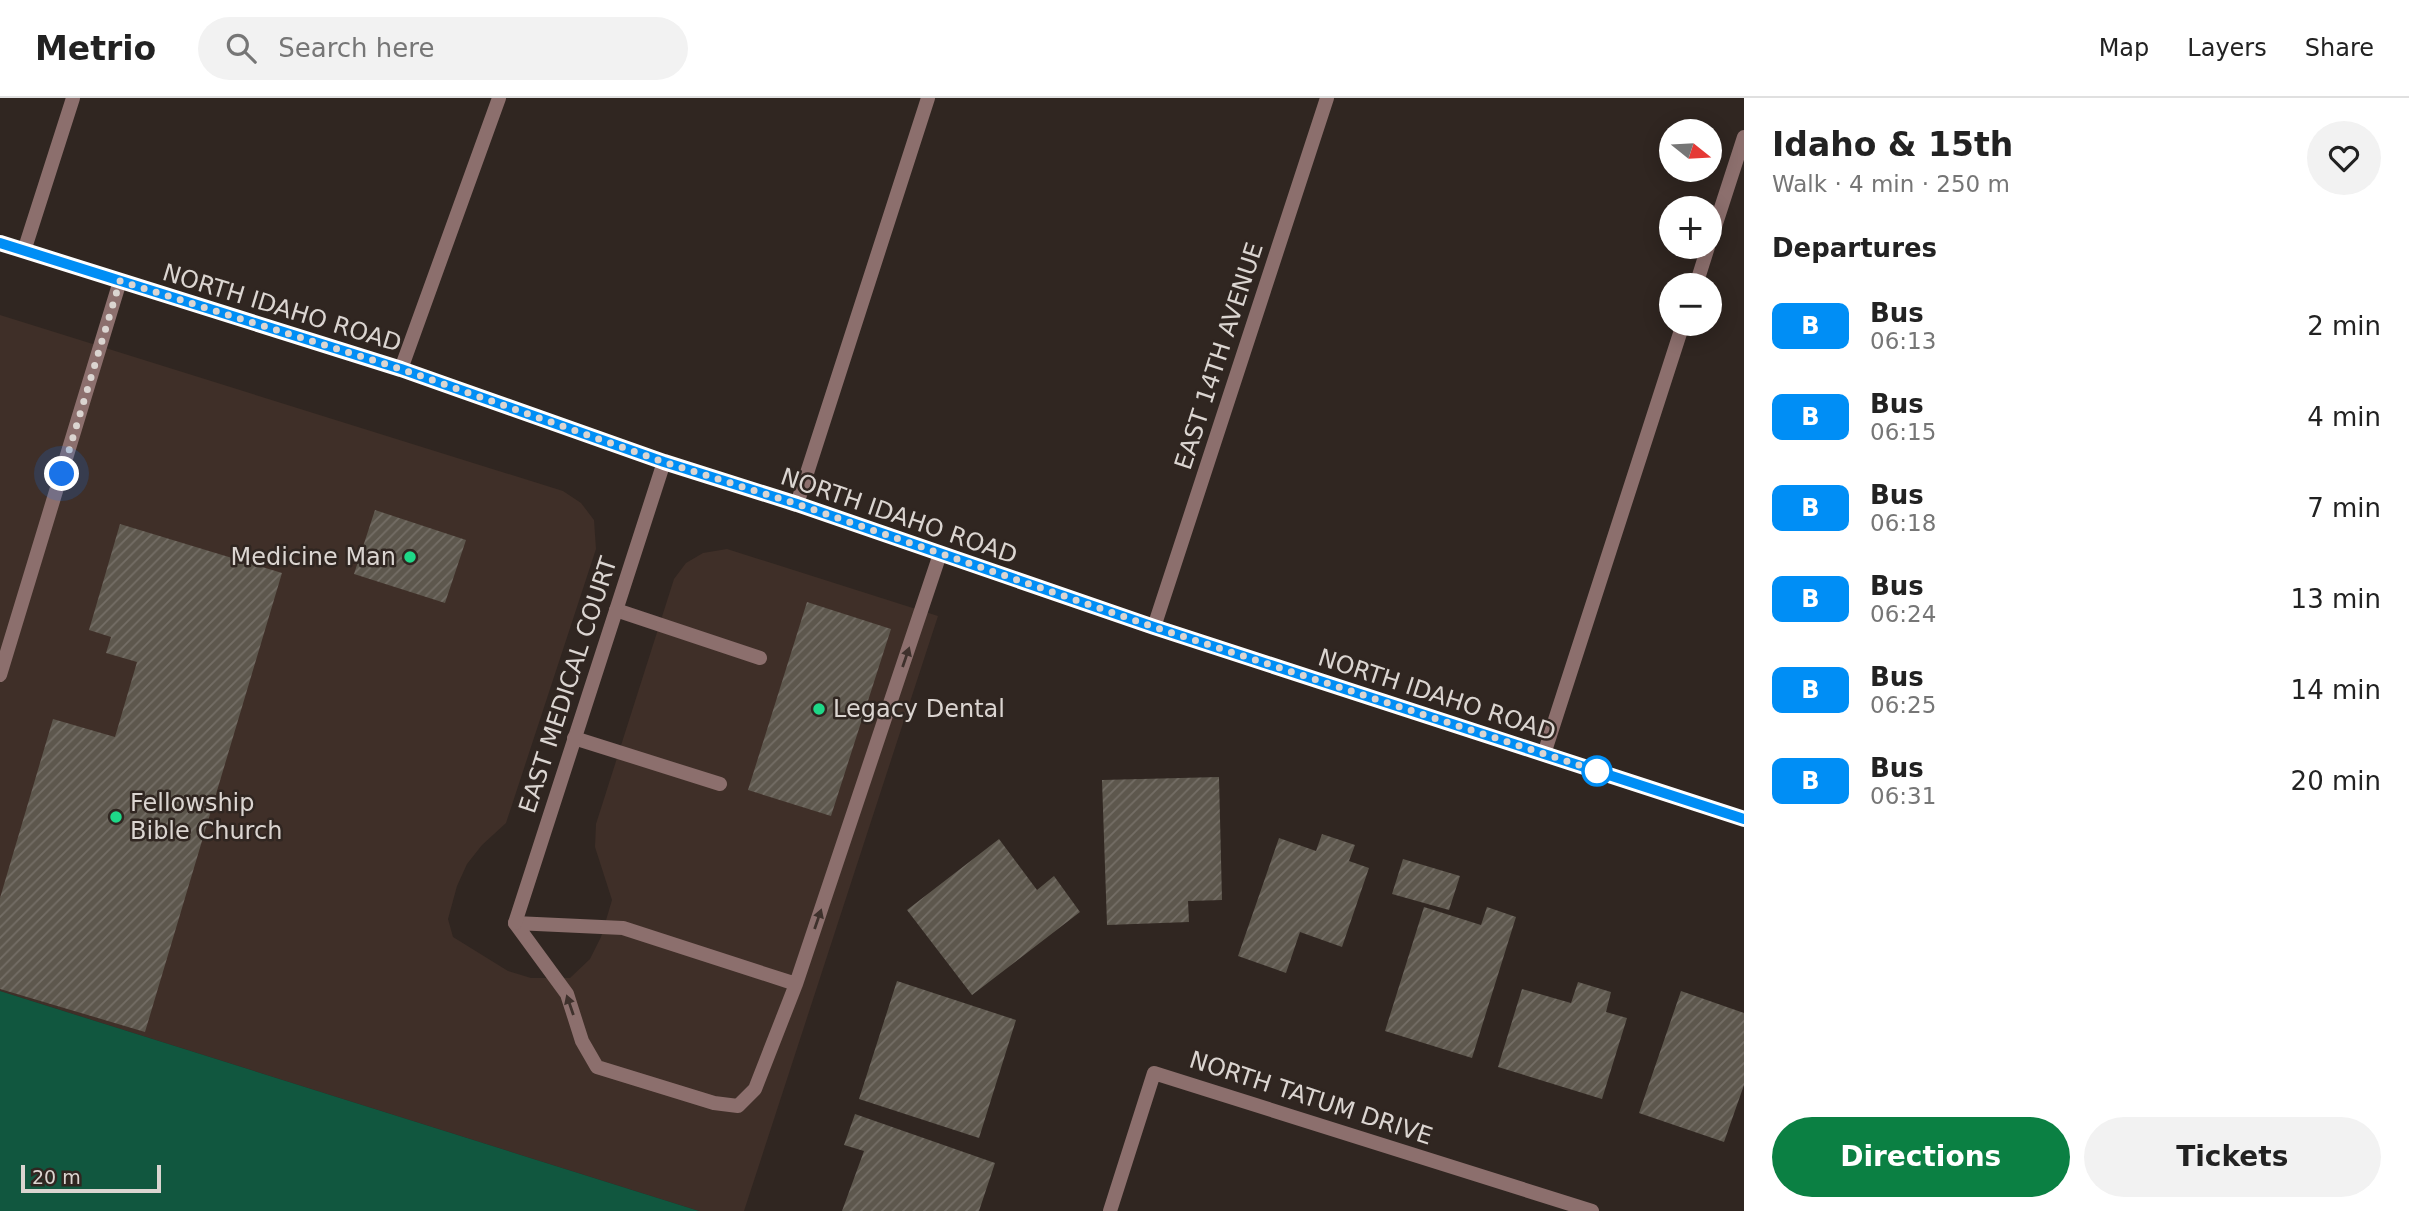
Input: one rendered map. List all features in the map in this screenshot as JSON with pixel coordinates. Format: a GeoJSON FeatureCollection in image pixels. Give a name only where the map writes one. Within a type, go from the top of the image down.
{"type":"FeatureCollection","features":[{"type":"Feature","properties":{"kind":"main road","name":"NORTH IDAHO ROAD"},"geometry":{"type":"LineString","coordinates":[[0,243],[401,369],[664,462],[797,504],[1154,627],[1744,819]]}},
{"type":"Feature","properties":{"kind":"street"},"geometry":{"type":"LineString","coordinates":[[24,251],[73,98]]}},
{"type":"Feature","properties":{"kind":"street"},"geometry":{"type":"LineString","coordinates":[[401,369],[499,98]]}},
{"type":"Feature","properties":{"kind":"street"},"geometry":{"type":"LineString","coordinates":[[797,504],[928,98]]}},
{"type":"Feature","properties":{"kind":"street","name":"EAST 14TH AVENUE"},"geometry":{"type":"LineString","coordinates":[[1154,627],[1327,98]]}},
{"type":"Feature","properties":{"kind":"street"},"geometry":{"type":"LineString","coordinates":[[1722,205],[1744,137]]}},
{"type":"Feature","properties":{"kind":"street"},"geometry":{"type":"LineString","coordinates":[[0,675],[120,281]]}},
{"type":"Feature","properties":{"kind":"street"},"geometry":{"type":"LineString","coordinates":[[1544,754],[1679,336]]}},
{"type":"Feature","properties":{"kind":"street","name":"EAST MEDICAL COURT"},"geometry":{"type":"LineString","coordinates":[[515,923],[664,462]]}},
{"type":"Feature","properties":{"kind":"street"},"geometry":{"type":"LineString","coordinates":[[515,923],[566,994],[582,1041],[597,1067],[714,1103],[738,1106],[755,1089],[796,984],[940,554]]}},
{"type":"Feature","properties":{"kind":"street"},"geometry":{"type":"LineString","coordinates":[[616,610],[760,658]]}},
{"type":"Feature","properties":{"kind":"street"},"geometry":{"type":"LineString","coordinates":[[574,738],[720,784]]}},
{"type":"Feature","properties":{"kind":"street"},"geometry":{"type":"LineString","coordinates":[[515,923],[623,928],[796,984]]}},
{"type":"Feature","properties":{"kind":"street","name":"NORTH TATUM DRIVE"},"geometry":{"type":"LineString","coordinates":[[1110,1211],[1154,1073],[1592,1211]]}},
{"type":"Feature","properties":{"kind":"shaded area"},"geometry":{"type":"Polygon","coordinates":[[[0,315],[563,491],[581,503],[594,520],[596,549],[506,823],[482,845],[467,864],[457,886],[448,919],[453,937],[508,971],[531,978],[570,978],[590,959],[601,937],[612,900],[595,847],[596,824],[674,579],[686,563],[703,553],[727,549],[938,616],[744,1211],[699,1211],[0,991],[0,315]]]}},
{"type":"Feature","properties":{"kind":"green space"},"geometry":{"type":"Polygon","coordinates":[[[0,991],[699,1211],[0,1211],[0,991]]]}},
{"type":"Feature","properties":{"kind":"building","name":"Medicine Man"},"geometry":{"type":"Polygon","coordinates":[[[375,510],[466,540],[445,603],[354,574],[375,510]]]}},
{"type":"Feature","properties":{"kind":"building","name":"Fellowship Bible Church"},"geometry":{"type":"Polygon","coordinates":[[[120,524],[282,573],[145,1032],[0,989],[0,898],[53,719],[115,737],[137,662],[106,653],[111,637],[89,630],[120,524]]]}},
{"type":"Feature","properties":{"kind":"building","name":"Legacy Dental"},"geometry":{"type":"Polygon","coordinates":[[[807,602],[891,629],[831,816],[748,790],[807,602]]]}},
{"type":"Feature","properties":{"kind":"building"},"geometry":{"type":"Polygon","coordinates":[[[1219,777],[1222,900],[1188,901],[1189,922],[1107,925],[1102,780],[1219,777]]]}},
{"type":"Feature","properties":{"kind":"building"},"geometry":{"type":"Polygon","coordinates":[[[1322,834],[1355,845],[1349,861],[1369,868],[1342,947],[1300,932],[1286,973],[1238,956],[1279,838],[1316,851],[1322,834]]]}},
{"type":"Feature","properties":{"kind":"building"},"geometry":{"type":"Polygon","coordinates":[[[999,839],[1037,890],[1054,876],[1080,912],[972,995],[907,910],[999,839]]]}},
{"type":"Feature","properties":{"kind":"building"},"geometry":{"type":"Polygon","coordinates":[[[1403,859],[1460,876],[1449,910],[1392,894],[1403,859]]]}},
{"type":"Feature","properties":{"kind":"building"},"geometry":{"type":"Polygon","coordinates":[[[1424,907],[1481,925],[1487,907],[1516,917],[1472,1058],[1385,1031],[1424,907]]]}},
{"type":"Feature","properties":{"kind":"building"},"geometry":{"type":"Polygon","coordinates":[[[897,981],[1016,1020],[979,1138],[859,1099],[897,981]]]}},
{"type":"Feature","properties":{"kind":"building"},"geometry":{"type":"Polygon","coordinates":[[[1578,982],[1611,992],[1606,1012],[1627,1018],[1602,1099],[1498,1067],[1522,989],[1571,1003],[1578,982]]]}},
{"type":"Feature","properties":{"kind":"building"},"geometry":{"type":"Polygon","coordinates":[[[1681,991],[1744,1013],[1744,1085],[1724,1142],[1639,1113],[1681,991]]]}},
{"type":"Feature","properties":{"kind":"building"},"geometry":{"type":"Polygon","coordinates":[[[855,1114],[995,1163],[979,1211],[842,1211],[864,1151],[844,1145],[855,1114]]]}},
{"type":"Feature","properties":{"kind":"bus line","name":"B"},"geometry":{"type":"LineString","coordinates":[[0,243],[401,369],[664,462],[797,504],[1154,627],[1744,819]]}},
{"type":"Feature","properties":{"kind":"place","name":"Medicine Man"},"geometry":{"type":"Point","coordinates":[410,557]}},
{"type":"Feature","properties":{"kind":"place","name":"Legacy Dental"},"geometry":{"type":"Point","coordinates":[819,709]}},
{"type":"Feature","properties":{"kind":"place","name":"Fellowship Bible Church"},"geometry":{"type":"Point","coordinates":[116,817]}},
{"type":"Feature","properties":{"kind":"route"},"geometry":{"type":"LineString","coordinates":[[62,474],[120,281],[401,369],[664,462],[797,504],[1154,627],[1597,771]]}}]}
